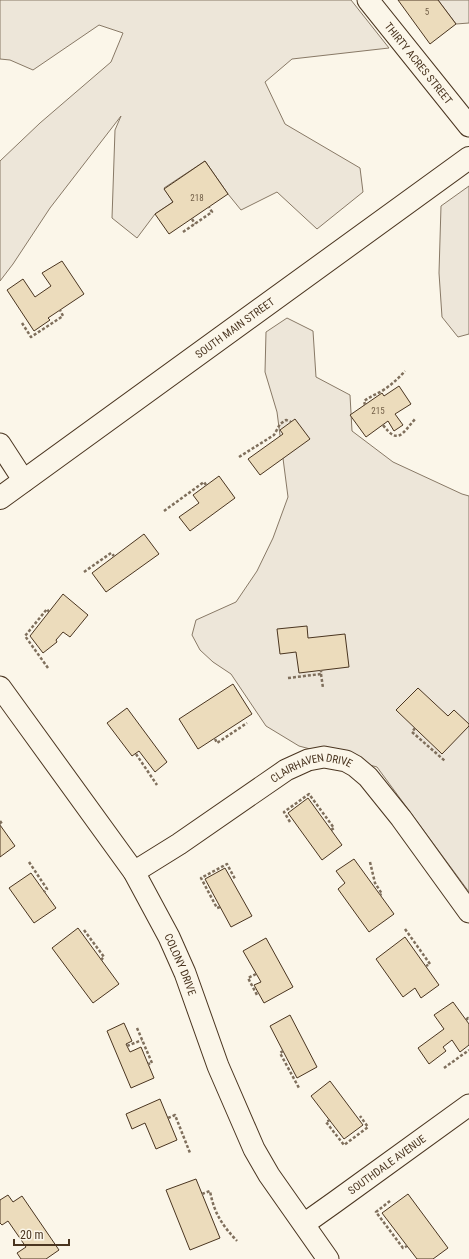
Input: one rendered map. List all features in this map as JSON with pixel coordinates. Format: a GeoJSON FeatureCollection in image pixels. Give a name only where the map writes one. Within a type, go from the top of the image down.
{"type":"FeatureCollection","features":[{"type":"Feature","properties":{"kind":"main road","name":"SOUTH MAIN STREET"},"geometry":{"type":"LineString","coordinates":[[0,498],[469,158]]}},
{"type":"Feature","properties":{"kind":"street","name":"THIRTY ACRES STREET"},"geometry":{"type":"LineString","coordinates":[[368,0],[469,126]]}},
{"type":"Feature","properties":{"kind":"street"},"geometry":{"type":"LineString","coordinates":[[0,444],[24,481]]}},
{"type":"Feature","properties":{"kind":"street","name":"COLONY DRIVE"},"geometry":{"type":"LineString","coordinates":[[0,687],[134,872],[169,937],[185,973],[218,1066],[254,1149],[269,1175],[328,1259]]}},
{"type":"Feature","properties":{"kind":"street","name":"CLAIRHAVEN DRIVE"},"geometry":{"type":"LineString","coordinates":[[134,872],[179,844],[286,770],[308,760],[324,757],[346,761],[355,766],[368,777],[401,818],[469,912]]}},
{"type":"Feature","properties":{"kind":"street","name":"SOUTHDALE AVENUE"},"geometry":{"type":"LineString","coordinates":[[304,1224],[469,1105]]}},
{"type":"Feature","properties":{"kind":"path"},"geometry":{"type":"LineString","coordinates":[[183,232],[212,212],[209,207]]}},
{"type":"Feature","properties":{"kind":"path"},"geometry":{"type":"LineString","coordinates":[[192,219],[195,224]]}},
{"type":"Feature","properties":{"kind":"path"},"geometry":{"type":"LineString","coordinates":[[22,323],[31,337],[63,316],[60,310]]}},
{"type":"Feature","properties":{"kind":"path"},"geometry":{"type":"LineString","coordinates":[[365,404],[364,401],[381,392],[396,381],[405,371]]}},
{"type":"Feature","properties":{"kind":"path"},"geometry":{"type":"LineString","coordinates":[[383,425],[393,436],[399,436],[415,419]]}},
{"type":"Feature","properties":{"kind":"path"},"geometry":{"type":"LineString","coordinates":[[239,457],[274,435],[280,424],[286,420],[292,422]]}},
{"type":"Feature","properties":{"kind":"path"},"geometry":{"type":"LineString","coordinates":[[164,511],[204,482],[206,486]]}},
{"type":"Feature","properties":{"kind":"path"},"geometry":{"type":"LineString","coordinates":[[84,572],[111,552],[114,556]]}},
{"type":"Feature","properties":{"kind":"path"},"geometry":{"type":"LineString","coordinates":[[48,668],[25,636],[47,609],[49,612]]}},
{"type":"Feature","properties":{"kind":"path"},"geometry":{"type":"LineString","coordinates":[[288,678],[321,672],[323,688]]}},
{"type":"Feature","properties":{"kind":"path"},"geometry":{"type":"LineString","coordinates":[[214,739],[217,743],[247,723]]}},
{"type":"Feature","properties":{"kind":"path"},"geometry":{"type":"LineString","coordinates":[[415,728],[412,732],[445,761]]}},
{"type":"Feature","properties":{"kind":"path"},"geometry":{"type":"LineString","coordinates":[[136,754],[157,785]]}},
{"type":"Feature","properties":{"kind":"path"},"geometry":{"type":"LineString","coordinates":[[290,822],[284,812],[309,794],[334,828],[331,830]]}},
{"type":"Feature","properties":{"kind":"path"},"geometry":{"type":"LineString","coordinates":[[0,821],[2,824],[0,825]]}},
{"type":"Feature","properties":{"kind":"path"},"geometry":{"type":"LineString","coordinates":[[29,862],[47,889],[44,892]]}},
{"type":"Feature","properties":{"kind":"path"},"geometry":{"type":"LineString","coordinates":[[370,862],[374,883],[382,894],[380,895]]}},
{"type":"Feature","properties":{"kind":"path"},"geometry":{"type":"LineString","coordinates":[[220,907],[217,908],[201,878],[227,864],[235,879]]}},
{"type":"Feature","properties":{"kind":"path"},"geometry":{"type":"LineString","coordinates":[[405,929],[430,964],[426,966]]}},
{"type":"Feature","properties":{"kind":"path"},"geometry":{"type":"LineString","coordinates":[[84,930],[104,957],[101,960]]}},
{"type":"Feature","properties":{"kind":"path"},"geometry":{"type":"LineString","coordinates":[[256,974],[248,978],[257,995]]}},
{"type":"Feature","properties":{"kind":"path"},"geometry":{"type":"LineString","coordinates":[[137,1028],[152,1063],[148,1064]]}},
{"type":"Feature","properties":{"kind":"path"},"geometry":{"type":"LineString","coordinates":[[128,1046],[142,1040]]}},
{"type":"Feature","properties":{"kind":"path"},"geometry":{"type":"LineString","coordinates":[[444,1068],[469,1050]]}},
{"type":"Feature","properties":{"kind":"path"},"geometry":{"type":"LineString","coordinates":[[283,1051],[280,1053],[299,1088]]}},
{"type":"Feature","properties":{"kind":"path"},"geometry":{"type":"LineString","coordinates":[[168,1118],[175,1115],[190,1153]]}},
{"type":"Feature","properties":{"kind":"path"},"geometry":{"type":"LineString","coordinates":[[330,1120],[326,1122],[344,1145],[368,1127],[360,1116]]}},
{"type":"Feature","properties":{"kind":"path"},"geometry":{"type":"LineString","coordinates":[[202,1194],[210,1192],[217,1216],[237,1241]]}},
{"type":"Feature","properties":{"kind":"path"},"geometry":{"type":"LineString","coordinates":[[390,1201],[376,1212],[403,1248],[407,1246]]}},
{"type":"Feature","properties":{"kind":"shaded area"},"geometry":{"type":"Polygon","coordinates":[[[0,0],[351,0],[389,48],[292,59],[265,82],[285,124],[360,168],[363,192],[317,229],[277,192],[241,210],[205,161],[164,188],[173,202],[155,214],[137,238],[112,218],[115,130],[121,116],[50,208],[0,281],[0,161],[40,123],[111,62],[123,33],[99,25],[33,70],[10,60],[0,59],[0,0]]]}},
{"type":"Feature","properties":{"kind":"shaded area"},"geometry":{"type":"Polygon","coordinates":[[[438,0],[469,0],[469,23],[456,24],[438,0]]]}},
{"type":"Feature","properties":{"kind":"shaded area"},"geometry":{"type":"Polygon","coordinates":[[[469,186],[469,334],[458,337],[442,317],[439,273],[441,206],[469,186]]]}},
{"type":"Feature","properties":{"kind":"shaded area"},"geometry":{"type":"Polygon","coordinates":[[[287,318],[313,331],[316,377],[350,395],[352,431],[393,462],[469,496],[469,892],[377,767],[299,746],[266,726],[231,674],[213,662],[200,650],[192,635],[196,620],[236,602],[257,571],[273,538],[288,497],[277,412],[265,372],[266,332],[287,318]]]}},
{"type":"Feature","properties":{"kind":"building"},"geometry":{"type":"Polygon","coordinates":[[[398,0],[438,0],[456,24],[430,44],[398,0]]]}},
{"type":"Feature","properties":{"kind":"building"},"geometry":{"type":"Polygon","coordinates":[[[205,161],[228,194],[169,234],[155,214],[173,202],[164,189],[205,161]]]}},
{"type":"Feature","properties":{"kind":"building"},"geometry":{"type":"Polygon","coordinates":[[[62,261],[84,294],[48,318],[50,320],[34,331],[7,290],[23,279],[35,297],[51,286],[42,273],[62,261]]]}},
{"type":"Feature","properties":{"kind":"building"},"geometry":{"type":"Polygon","coordinates":[[[399,386],[411,404],[395,414],[403,425],[394,431],[388,421],[366,437],[350,415],[382,393],[384,396],[399,386]]]}},
{"type":"Feature","properties":{"kind":"building"},"geometry":{"type":"Polygon","coordinates":[[[295,419],[310,439],[260,475],[248,459],[283,434],[280,430],[295,419]]]}},
{"type":"Feature","properties":{"kind":"building"},"geometry":{"type":"Polygon","coordinates":[[[219,476],[235,498],[190,531],[179,517],[199,503],[193,495],[219,476]]]}},
{"type":"Feature","properties":{"kind":"building"},"geometry":{"type":"Polygon","coordinates":[[[144,534],[159,554],[106,592],[92,573],[144,534]]]}},
{"type":"Feature","properties":{"kind":"building"},"geometry":{"type":"Polygon","coordinates":[[[63,594],[88,615],[70,637],[63,632],[56,640],[57,642],[43,653],[30,636],[63,594]]]}},
{"type":"Feature","properties":{"kind":"building"},"geometry":{"type":"Polygon","coordinates":[[[307,626],[308,638],[345,634],[349,667],[299,673],[296,652],[280,654],[277,629],[307,626]]]}},
{"type":"Feature","properties":{"kind":"building"},"geometry":{"type":"Polygon","coordinates":[[[233,684],[252,714],[198,749],[179,719],[233,684]]]}},
{"type":"Feature","properties":{"kind":"building"},"geometry":{"type":"Polygon","coordinates":[[[418,688],[448,716],[454,710],[469,724],[469,726],[442,754],[396,710],[418,688]]]}},
{"type":"Feature","properties":{"kind":"building"},"geometry":{"type":"Polygon","coordinates":[[[127,708],[167,762],[155,772],[139,751],[132,756],[107,723],[127,708]]]}},
{"type":"Feature","properties":{"kind":"building"},"geometry":{"type":"Polygon","coordinates":[[[308,798],[342,845],[322,860],[288,813],[308,798]]]}},
{"type":"Feature","properties":{"kind":"building"},"geometry":{"type":"Polygon","coordinates":[[[0,825],[15,846],[0,857],[0,825]]]}},
{"type":"Feature","properties":{"kind":"building"},"geometry":{"type":"Polygon","coordinates":[[[354,859],[394,914],[369,932],[338,889],[345,883],[336,871],[354,859]]]}},
{"type":"Feature","properties":{"kind":"building"},"geometry":{"type":"Polygon","coordinates":[[[225,868],[252,916],[231,927],[205,879],[225,868]]]}},
{"type":"Feature","properties":{"kind":"building"},"geometry":{"type":"Polygon","coordinates":[[[31,873],[56,908],[34,923],[9,888],[31,873]]]}},
{"type":"Feature","properties":{"kind":"building"},"geometry":{"type":"Polygon","coordinates":[[[78,928],[119,984],[93,1003],[52,948],[78,928]]]}},
{"type":"Feature","properties":{"kind":"building"},"geometry":{"type":"Polygon","coordinates":[[[405,937],[439,985],[421,998],[415,988],[403,997],[376,959],[405,937]]]}},
{"type":"Feature","properties":{"kind":"building"},"geometry":{"type":"Polygon","coordinates":[[[266,938],[293,987],[264,1003],[254,985],[261,982],[243,951],[266,938]]]}},
{"type":"Feature","properties":{"kind":"building"},"geometry":{"type":"Polygon","coordinates":[[[453,1002],[469,1024],[469,1045],[460,1052],[452,1040],[443,1047],[446,1051],[429,1064],[418,1048],[444,1029],[434,1015],[453,1002]]]}},
{"type":"Feature","properties":{"kind":"building"},"geometry":{"type":"Polygon","coordinates":[[[290,1015],[317,1067],[297,1078],[270,1026],[290,1015]]]}},
{"type":"Feature","properties":{"kind":"building"},"geometry":{"type":"Polygon","coordinates":[[[124,1023],[132,1041],[126,1044],[130,1052],[141,1047],[154,1078],[131,1088],[107,1031],[124,1023]]]}},
{"type":"Feature","properties":{"kind":"building"},"geometry":{"type":"Polygon","coordinates":[[[330,1081],[363,1125],[344,1139],[311,1096],[330,1081]]]}},
{"type":"Feature","properties":{"kind":"building"},"geometry":{"type":"Polygon","coordinates":[[[160,1099],[177,1140],[156,1149],[145,1123],[132,1129],[126,1114],[160,1099]]]}},
{"type":"Feature","properties":{"kind":"building"},"geometry":{"type":"Polygon","coordinates":[[[196,1179],[220,1238],[190,1250],[166,1190],[196,1179]]]}},
{"type":"Feature","properties":{"kind":"building"},"geometry":{"type":"Polygon","coordinates":[[[408,1194],[448,1248],[433,1259],[417,1259],[382,1213],[408,1194]]]}},
{"type":"Feature","properties":{"kind":"building"},"geometry":{"type":"Polygon","coordinates":[[[8,1195],[13,1202],[22,1196],[59,1250],[46,1259],[21,1259],[17,1253],[26,1247],[8,1221],[2,1225],[0,1223],[0,1200],[8,1195]]]}}]}
